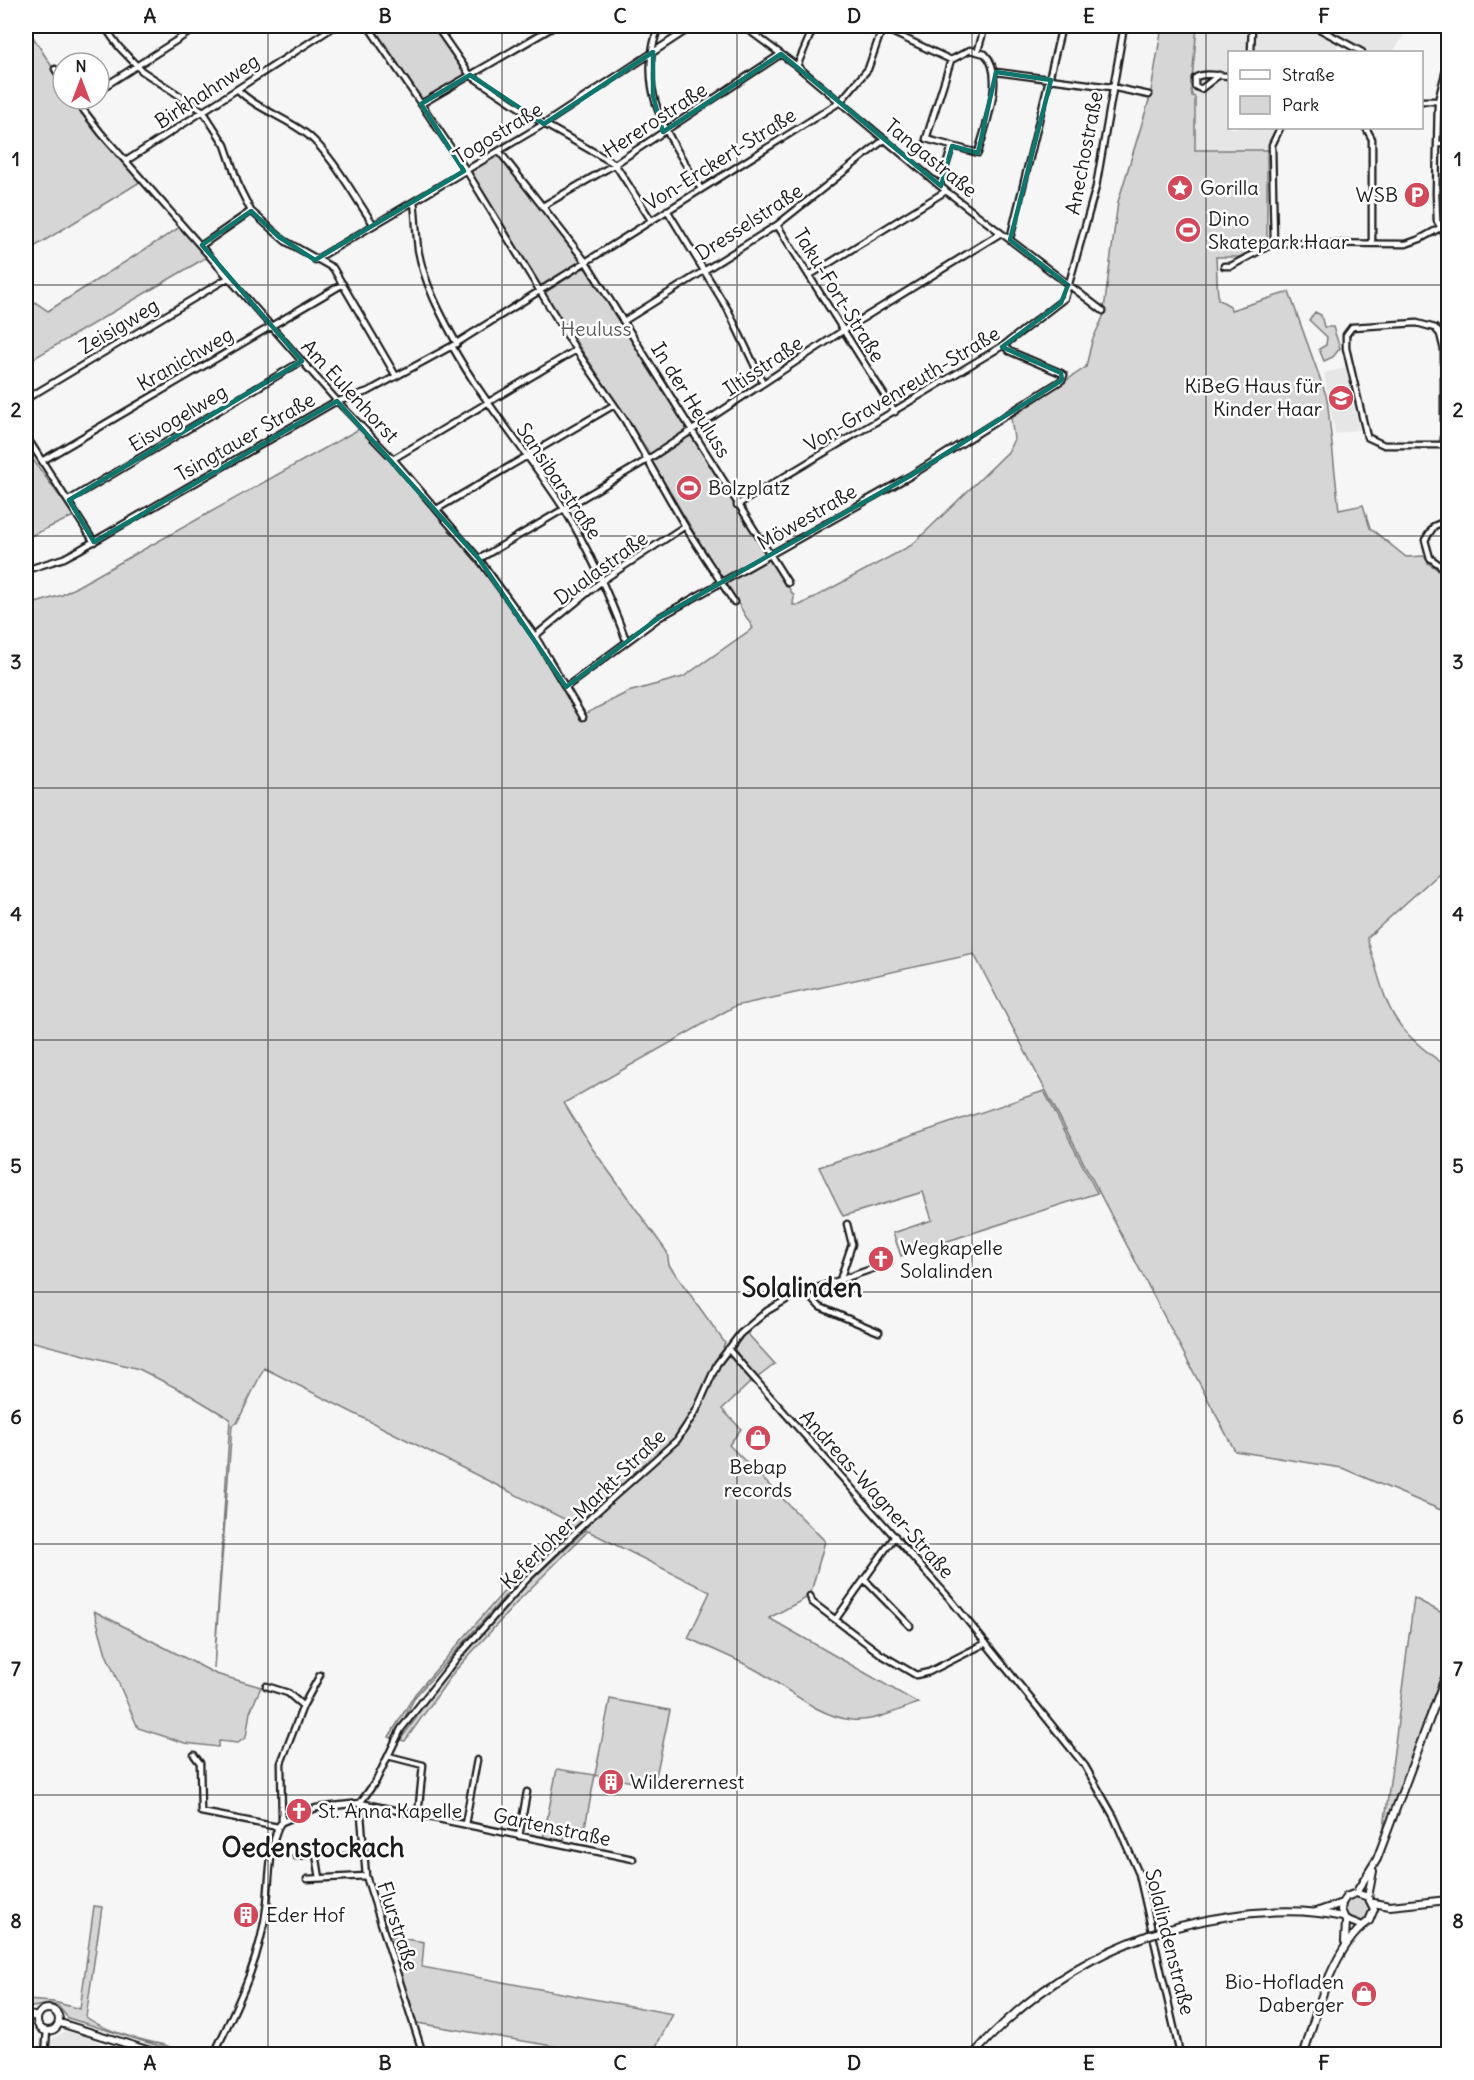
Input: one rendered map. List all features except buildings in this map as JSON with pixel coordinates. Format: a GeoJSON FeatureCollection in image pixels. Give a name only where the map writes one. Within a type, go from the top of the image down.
{"type":"FeatureCollection","features":[{"type":"Feature","properties":{"kind":"main road"},"geometry":{"type":"LineString","coordinates":[[1443,26],[1449,28]]}},
{"type":"Feature","properties":{"kind":"main road"},"geometry":{"type":"LineString","coordinates":[[1368,1897],[1373,1868],[1449,1670]]}},
{"type":"Feature","properties":{"kind":"main road"},"geometry":{"type":"LineString","coordinates":[[1356,1893],[1373,1868]]}},
{"type":"Feature","properties":{"kind":"main road"},"geometry":{"type":"LineString","coordinates":[[974,2055],[1012,2015],[1062,1977],[1105,1953],[1149,1935],[1230,1917],[1316,1912],[1342,1903],[1349,1895],[1356,1893],[1368,1897],[1373,1903],[1374,1912],[1369,1921],[1360,1925],[1344,1946],[1304,2055]]}},
{"type":"Feature","properties":{"kind":"main road"},"geometry":{"type":"LineString","coordinates":[[1374,1912],[1390,1906],[1449,1900]]}},
{"type":"Feature","properties":{"kind":"main road"},"geometry":{"type":"LineString","coordinates":[[1342,1903],[1345,1919],[1344,1946]]}},
{"type":"Feature","properties":{"kind":"main road"},"geometry":{"type":"LineString","coordinates":[[1373,1903],[1390,1906]]}},
{"type":"Feature","properties":{"kind":"main road"},"geometry":{"type":"LineString","coordinates":[[1316,1912],[1360,1925]]}},
{"type":"Feature","properties":{"kind":"main road"},"geometry":{"type":"LineString","coordinates":[[51,2008],[59,2015],[60,2023],[56,2028],[47,2031],[40,2027],[37,2017],[44,2009],[51,2008]]}},
{"type":"Feature","properties":{"kind":"main road"},"geometry":{"type":"LineString","coordinates":[[26,2014],[37,2017]]}},
{"type":"Feature","properties":{"kind":"main road"},"geometry":{"type":"LineString","coordinates":[[60,2023],[160,2055]]}},
{"type":"Feature","properties":{"kind":"street"},"geometry":{"type":"LineString","coordinates":[[104,26],[135,66],[169,91],[203,111],[225,145],[240,189],[251,211],[285,241],[315,260],[333,268],[396,376]]}},
{"type":"Feature","properties":{"kind":"street"},"geometry":{"type":"LineString","coordinates":[[111,82],[199,26]]}},
{"type":"Feature","properties":{"kind":"street","name":"Birkhahnweg"},"geometry":{"type":"LineString","coordinates":[[126,161],[335,26]]}},
{"type":"Feature","properties":{"kind":"street"},"geometry":{"type":"LineString","coordinates":[[368,26],[466,170],[576,350],[614,405],[734,602]]}},
{"type":"Feature","properties":{"kind":"street"},"geometry":{"type":"LineString","coordinates":[[438,26],[470,75],[544,124],[615,164],[651,220]]}},
{"type":"Feature","properties":{"kind":"street"},"geometry":{"type":"LineString","coordinates":[[421,104],[555,26]]}},
{"type":"Feature","properties":{"kind":"street"},"geometry":{"type":"LineString","coordinates":[[659,26],[653,52],[653,96],[664,131],[701,189]]}},
{"type":"Feature","properties":{"kind":"street","name":"Togostraße"},"geometry":{"type":"LineString","coordinates":[[315,260],[544,124],[693,26]]}},
{"type":"Feature","properties":{"kind":"street"},"geometry":{"type":"LineString","coordinates":[[796,66],[814,26]]}},
{"type":"Feature","properties":{"kind":"street"},"geometry":{"type":"LineString","coordinates":[[978,50],[985,26]]}},
{"type":"Feature","properties":{"kind":"street"},"geometry":{"type":"LineString","coordinates":[[1008,238],[1011,235],[1051,80],[1062,26]]}},
{"type":"Feature","properties":{"kind":"street","name":"Anechostraße"},"geometry":{"type":"LineString","coordinates":[[1068,285],[1094,196],[1124,26]]}},
{"type":"Feature","properties":{"kind":"street"},"geometry":{"type":"LineString","coordinates":[[1251,51],[1252,26]]}},
{"type":"Feature","properties":{"kind":"street"},"geometry":{"type":"LineString","coordinates":[[1314,26],[1360,51]]}},
{"type":"Feature","properties":{"kind":"street","name":"Tangastraße"},"geometry":{"type":"LineString","coordinates":[[746,27],[946,191],[1104,311]]}},
{"type":"Feature","properties":{"kind":"street"},"geometry":{"type":"LineString","coordinates":[[883,27],[951,60]]}},
{"type":"Feature","properties":{"kind":"street","name":"Von-Erckert-Straße"},"geometry":{"type":"LineString","coordinates":[[542,292],[651,220],[840,102],[868,69],[883,27]]}},
{"type":"Feature","properties":{"kind":"street"},"geometry":{"type":"LineString","coordinates":[[978,50],[990,59],[996,72],[978,153],[926,139],[951,60],[962,52],[978,50]]}},
{"type":"Feature","properties":{"kind":"street","name":"Hererostraße"},"geometry":{"type":"LineString","coordinates":[[543,206],[615,164],[781,54]]}},
{"type":"Feature","properties":{"kind":"street"},"geometry":{"type":"LineString","coordinates":[[1449,62],[1438,101],[1437,212],[1440,228],[1449,240]]}},
{"type":"Feature","properties":{"kind":"street"},"geometry":{"type":"LineString","coordinates":[[996,72],[1112,87],[1149,95]]}},
{"type":"Feature","properties":{"kind":"street"},"geometry":{"type":"LineString","coordinates":[[1219,75],[1206,87],[1201,89],[1196,86],[1195,78],[1198,75],[1219,75],[1228,76]]}},
{"type":"Feature","properties":{"kind":"street"},"geometry":{"type":"LineString","coordinates":[[238,90],[247,99],[276,114],[314,140],[374,225]]}},
{"type":"Feature","properties":{"kind":"street"},"geometry":{"type":"LineString","coordinates":[[1423,101],[1438,101]]}},
{"type":"Feature","properties":{"kind":"street","name":"Am Eulenhorst"},"geometry":{"type":"LineString","coordinates":[[85,111],[228,278],[338,402],[393,459],[479,560],[535,636],[583,717]]}},
{"type":"Feature","properties":{"kind":"street"},"geometry":{"type":"LineString","coordinates":[[1274,243],[1272,145],[1280,129]]}},
{"type":"Feature","properties":{"kind":"street"},"geometry":{"type":"LineString","coordinates":[[1367,129],[1372,139],[1372,243]]}},
{"type":"Feature","properties":{"kind":"street","name":"Dresselstraße"},"geometry":{"type":"LineString","coordinates":[[624,321],[777,225],[885,139]]}},
{"type":"Feature","properties":{"kind":"street"},"geometry":{"type":"LineString","coordinates":[[1438,144],[1449,144]]}},
{"type":"Feature","properties":{"kind":"street"},"geometry":{"type":"LineString","coordinates":[[940,185],[952,146]]}},
{"type":"Feature","properties":{"kind":"street","name":"In der Heuluss"},"geometry":{"type":"LineString","coordinates":[[499,151],[586,262],[788,583]]}},
{"type":"Feature","properties":{"kind":"street"},"geometry":{"type":"LineString","coordinates":[[810,275],[946,191]]}},
{"type":"Feature","properties":{"kind":"street","name":"Sansibarstraße"},"geometry":{"type":"LineString","coordinates":[[414,202],[418,247],[424,273],[455,345],[487,404],[564,510],[603,580],[626,640]]}},
{"type":"Feature","properties":{"kind":"street"},"geometry":{"type":"LineString","coordinates":[[667,210],[728,310],[763,383]]}},
{"type":"Feature","properties":{"kind":"street"},"geometry":{"type":"LineString","coordinates":[[202,245],[251,211]]}},
{"type":"Feature","properties":{"kind":"street","name":"Taku-Fort-Straße"},"geometry":{"type":"LineString","coordinates":[[777,225],[895,412]]}},
{"type":"Feature","properties":{"kind":"street"},"geometry":{"type":"LineString","coordinates":[[1224,266],[1231,266],[1274,243],[1413,242],[1440,228]]}},
{"type":"Feature","properties":{"kind":"street","name":"Iltisstraße"},"geometry":{"type":"LineString","coordinates":[[479,560],[647,460],[844,330],[1001,233]]}},
{"type":"Feature","properties":{"kind":"street","name":"Zeisigweg"},"geometry":{"type":"LineString","coordinates":[[26,399],[228,278]]}},
{"type":"Feature","properties":{"kind":"street","name":"Kranichweg"},"geometry":{"type":"LineString","coordinates":[[42,461],[343,284]]}},
{"type":"Feature","properties":{"kind":"street","name":"Von-Gravenreuth-Straße"},"geometry":{"type":"LineString","coordinates":[[737,505],[1004,345],[1061,303],[1068,285]]}},
{"type":"Feature","properties":{"kind":"street","name":"Tsingtauer Straße"},"geometry":{"type":"LineString","coordinates":[[26,570],[64,558],[94,542],[338,402],[349,400],[455,345],[542,292]]}},
{"type":"Feature","properties":{"kind":"street"},"geometry":{"type":"LineString","coordinates":[[1417,323],[1435,328],[1440,334],[1444,350],[1446,445],[1384,445],[1367,437],[1362,424],[1345,346],[1346,335],[1352,327],[1417,323]]}},
{"type":"Feature","properties":{"kind":"street","name":"Möwestraße"},"geometry":{"type":"LineString","coordinates":[[566,687],[626,640],[660,617],[917,471],[1059,383],[1064,375],[1009,351],[1004,345]]}},
{"type":"Feature","properties":{"kind":"street"},"geometry":{"type":"LineString","coordinates":[[393,459],[576,350]]}},
{"type":"Feature","properties":{"kind":"street","name":"Eisvogelweg"},"geometry":{"type":"LineString","coordinates":[[69,500],[302,361]]}},
{"type":"Feature","properties":{"kind":"street"},"geometry":{"type":"LineString","coordinates":[[437,509],[614,405]]}},
{"type":"Feature","properties":{"kind":"street"},"geometry":{"type":"LineString","coordinates":[[26,436],[94,542]]}},
{"type":"Feature","properties":{"kind":"street"},"geometry":{"type":"LineString","coordinates":[[1449,520],[1434,525],[1425,540],[1430,558],[1449,571]]}},
{"type":"Feature","properties":{"kind":"street","name":"Dualastraße"},"geometry":{"type":"LineString","coordinates":[[535,636],[603,580],[686,526]]}},
{"type":"Feature","properties":{"kind":"street"},"geometry":{"type":"LineString","coordinates":[[841,1277],[852,1244],[847,1224]]}},
{"type":"Feature","properties":{"kind":"street","name":"Keferloher-Markt-Straße"},"geometry":{"type":"LineString","coordinates":[[360,1803],[376,1781],[401,1729],[431,1688],[521,1586],[591,1516],[677,1440],[689,1425],[711,1375],[740,1334],[767,1311],[805,1291],[841,1277],[889,1263]]}},
{"type":"Feature","properties":{"kind":"street"},"geometry":{"type":"LineString","coordinates":[[805,1291],[820,1307],[879,1332]]}},
{"type":"Feature","properties":{"kind":"street","name":"Andreas-Wagner-Straße"},"geometry":{"type":"LineString","coordinates":[[728,1349],[895,1536],[1001,1661]]}},
{"type":"Feature","properties":{"kind":"street"},"geometry":{"type":"LineString","coordinates":[[836,1619],[895,1536]]}},
{"type":"Feature","properties":{"kind":"street"},"geometry":{"type":"LineString","coordinates":[[864,1579],[910,1626]]}},
{"type":"Feature","properties":{"kind":"street"},"geometry":{"type":"LineString","coordinates":[[810,1596],[812,1602],[882,1655],[916,1675],[929,1672],[986,1643]]}},
{"type":"Feature","properties":{"kind":"street","name":"Solalindenstraße"},"geometry":{"type":"LineString","coordinates":[[1001,1661],[1085,1766],[1124,1837],[1146,1896],[1180,2055]]}},
{"type":"Feature","properties":{"kind":"street"},"geometry":{"type":"LineString","coordinates":[[214,2055],[258,1955],[278,1827],[282,1822],[281,1763],[303,1706],[320,1675]]}},
{"type":"Feature","properties":{"kind":"street"},"geometry":{"type":"LineString","coordinates":[[266,1686],[288,1693],[303,1706]]}},
{"type":"Feature","properties":{"kind":"street"},"geometry":{"type":"LineString","coordinates":[[194,1755],[200,1763],[201,1812],[278,1827]]}},
{"type":"Feature","properties":{"kind":"street"},"geometry":{"type":"LineString","coordinates":[[388,1756],[423,1765],[418,1815]]}},
{"type":"Feature","properties":{"kind":"street"},"geometry":{"type":"LineString","coordinates":[[465,1824],[477,1760]]}},
{"type":"Feature","properties":{"kind":"street"},"geometry":{"type":"LineString","coordinates":[[519,1836],[527,1792]]}},
{"type":"Feature","properties":{"kind":"street","name":"Gartenstraße"},"geometry":{"type":"LineString","coordinates":[[282,1822],[316,1808],[360,1803],[633,1859]]}},
{"type":"Feature","properties":{"kind":"street","name":"Flurstraße"},"geometry":{"type":"LineString","coordinates":[[360,1803],[366,1876],[423,2055]]}},
{"type":"Feature","properties":{"kind":"street"},"geometry":{"type":"LineString","coordinates":[[296,1857],[362,1847]]}},
{"type":"Feature","properties":{"kind":"street"},"geometry":{"type":"LineString","coordinates":[[316,1854],[320,1878]]}},
{"type":"Feature","properties":{"kind":"street"},"geometry":{"type":"LineString","coordinates":[[307,1879],[366,1876]]}},
{"type":"Feature","properties":{"kind":"street"},"geometry":{"type":"LineString","coordinates":[[45,2055],[47,2031]]}},
{"type":"Feature","properties":{"kind":"highlighted area"},"geometry":{"type":"Polygon","coordinates":[[[653,52],[653,96],[663,132],[781,54],[941,186],[952,146],[978,153],[996,72],[1051,80],[1010,240],[1068,285],[1061,303],[1002,347],[1061,373],[1062,380],[910,476],[660,617],[566,687],[479,559],[337,401],[94,542],[69,500],[302,361],[202,245],[251,211],[279,237],[315,260],[464,171],[421,104],[470,75],[544,124],[653,52]]]}},
{"type":"Feature","properties":{"kind":"shaded area"},"geometry":{"type":"Polygon","coordinates":[[[1197,26],[1410,26],[1394,51],[1358,51],[1338,41],[1337,51],[1228,51],[1228,129],[1274,129],[1267,150],[1195,151],[1195,97],[1192,96],[1197,26]]]}},
{"type":"Feature","properties":{"kind":"shaded area","name":"KiBeG Haus für Kinder Haar"},"geometry":{"type":"Polygon","coordinates":[[[1346,368],[1359,429],[1335,434],[1324,373],[1346,368]]]}},
{"type":"Feature","properties":{"kind":"shaded area"},"geometry":{"type":"Polygon","coordinates":[[[65,2031],[86,2036],[115,2050],[136,2054],[41,2054],[40,2040],[51,2040],[65,2031]]]}},
{"type":"Feature","properties":{"kind":"green space"},"geometry":{"type":"Polygon","coordinates":[[[26,26],[51,65],[51,111],[83,111],[140,182],[26,252],[26,26]]]}},
{"type":"Feature","properties":{"kind":"green space"},"geometry":{"type":"Polygon","coordinates":[[[372,26],[432,26],[466,75],[422,101],[372,26]]]}},
{"type":"Feature","properties":{"kind":"green space"},"geometry":{"type":"Polygon","coordinates":[[[1162,26],[1197,26],[1191,90],[1192,96],[1195,97],[1195,150],[1267,150],[1267,241],[1240,257],[1216,257],[1218,299],[1230,306],[1231,310],[1289,292],[1327,398],[1339,510],[1363,505],[1370,528],[1406,557],[1424,556],[1428,563],[1448,577],[1448,865],[1367,938],[1385,997],[1400,1025],[1412,1039],[1448,1067],[1448,1513],[1342,1468],[1235,1451],[974,954],[735,1006],[564,1103],[592,1148],[667,1252],[669,1265],[725,1343],[723,1347],[752,1381],[722,1409],[741,1429],[729,1445],[825,1541],[810,1596],[769,1618],[918,1703],[886,1715],[860,1720],[840,1718],[816,1708],[754,1669],[688,1638],[710,1592],[588,1531],[521,1598],[454,1672],[405,1741],[400,1740],[417,1717],[419,1708],[454,1663],[516,1594],[585,1530],[577,1525],[514,1586],[415,1697],[394,1739],[389,1737],[415,1694],[506,1589],[572,1523],[264,1368],[237,1423],[232,1425],[214,1668],[230,1419],[139,1369],[26,1340],[26,606],[62,595],[361,428],[479,563],[538,644],[581,716],[628,692],[683,677],[753,628],[726,584],[770,559],[794,596],[793,605],[800,605],[912,545],[1008,452],[1014,439],[1011,418],[1086,367],[1092,341],[1103,317],[1118,202],[1150,97],[1162,26]]]}},
{"type":"Feature","properties":{"kind":"green space","name":"Heuluss"},"geometry":{"type":"Polygon","coordinates":[[[497,155],[543,208],[583,261],[544,287],[540,287],[470,172],[497,155]]]}},
{"type":"Feature","properties":{"kind":"green space"},"geometry":{"type":"Polygon","coordinates":[[[180,227],[207,257],[26,363],[26,296],[48,311],[180,227]]]}},
{"type":"Feature","properties":{"kind":"green space","name":"Heuluss"},"geometry":{"type":"Polygon","coordinates":[[[586,266],[686,427],[686,431],[650,454],[546,296],[546,292],[586,266]]]}},
{"type":"Feature","properties":{"kind":"green space"},"geometry":{"type":"Polygon","coordinates":[[[1315,312],[1321,315],[1324,327],[1333,327],[1340,348],[1333,357],[1324,361],[1319,349],[1326,345],[1327,337],[1309,320],[1315,312]]]}},
{"type":"Feature","properties":{"kind":"green space"},"geometry":{"type":"Polygon","coordinates":[[[689,436],[695,438],[764,551],[764,554],[724,578],[720,576],[652,462],[689,436]]]}},
{"type":"Feature","properties":{"kind":"green space"},"geometry":{"type":"Polygon","coordinates":[[[26,450],[74,516],[26,538],[26,450]]]}},
{"type":"Feature","properties":{"kind":"green space"},"geometry":{"type":"Polygon","coordinates":[[[1044,1091],[1097,1193],[901,1256],[893,1233],[932,1220],[923,1192],[843,1216],[819,1167],[1044,1091]]]}},
{"type":"Feature","properties":{"kind":"green space"},"geometry":{"type":"Polygon","coordinates":[[[746,1332],[775,1364],[757,1378],[734,1349],[746,1332]]]}},
{"type":"Feature","properties":{"kind":"green space"},"geometry":{"type":"Polygon","coordinates":[[[1414,1598],[1448,1616],[1448,1657],[1383,1835],[1414,1598]]]}},
{"type":"Feature","properties":{"kind":"green space"},"geometry":{"type":"Polygon","coordinates":[[[94,1611],[216,1674],[261,1687],[250,1712],[246,1737],[238,1743],[219,1741],[218,1747],[185,1743],[138,1728],[106,1654],[94,1611]]]}},
{"type":"Feature","properties":{"kind":"green space"},"geometry":{"type":"Polygon","coordinates":[[[610,1699],[670,1710],[654,1786],[595,1775],[610,1699]]]}},
{"type":"Feature","properties":{"kind":"green space"},"geometry":{"type":"Polygon","coordinates":[[[557,1769],[595,1775],[585,1827],[568,1825],[563,1844],[543,1839],[557,1769]]]}},
{"type":"Feature","properties":{"kind":"green space"},"geometry":{"type":"Polygon","coordinates":[[[1358,1896],[1367,1900],[1371,1909],[1367,1918],[1358,1922],[1349,1918],[1345,1909],[1349,1900],[1358,1896]]]}},
{"type":"Feature","properties":{"kind":"green space"},"geometry":{"type":"Polygon","coordinates":[[[94,1906],[102,1907],[86,2017],[113,2031],[165,2045],[178,2052],[68,2018],[58,2006],[51,2004],[26,2008],[26,2000],[54,2002],[80,2009],[94,1906]]]}},
{"type":"Feature","properties":{"kind":"green space"},"geometry":{"type":"Polygon","coordinates":[[[387,1936],[424,1942],[422,1967],[673,2014],[652,2054],[600,2054],[417,2023],[391,1947],[395,1947],[395,1943],[390,1943],[387,1936]]]}},
{"type":"Feature","properties":{"kind":"place","name":"Gorilla"},"geometry":{"type":"Point","coordinates":[1180,188]}},
{"type":"Feature","properties":{"kind":"place","name":"WSB"},"geometry":{"type":"Point","coordinates":[1417,195]}},
{"type":"Feature","properties":{"kind":"place","name":"Dino Skatepark Haar"},"geometry":{"type":"Point","coordinates":[1188,230]}},
{"type":"Feature","properties":{"kind":"place","name":"KiBeG Haus für Kinder Haar"},"geometry":{"type":"Point","coordinates":[1341,398]}},
{"type":"Feature","properties":{"kind":"place","name":"Bolzplatz"},"geometry":{"type":"Point","coordinates":[689,488]}},
{"type":"Feature","properties":{"kind":"place","name":"Wegkapelle Solalinden"},"geometry":{"type":"Point","coordinates":[881,1259]}},
{"type":"Feature","properties":{"kind":"place","name":"Bebap records"},"geometry":{"type":"Point","coordinates":[758,1438]}},
{"type":"Feature","properties":{"kind":"place","name":"Wilderernest"},"geometry":{"type":"Point","coordinates":[611,1782]}},
{"type":"Feature","properties":{"kind":"place","name":"St. Anna Kapelle"},"geometry":{"type":"Point","coordinates":[299,1811]}},
{"type":"Feature","properties":{"kind":"place","name":"Eder Hof"},"geometry":{"type":"Point","coordinates":[246,1915]}},
{"type":"Feature","properties":{"kind":"place","name":"Bio-Hofladen Daberger"},"geometry":{"type":"Point","coordinates":[1364,1994]}},
{"type":"Feature","properties":{"kind":"district","name":"Solalinden"},"geometry":{"type":"Point","coordinates":[802,1288]}},
{"type":"Feature","properties":{"kind":"district","name":"Oedenstockach"},"geometry":{"type":"Point","coordinates":[313,1848]}}]}
